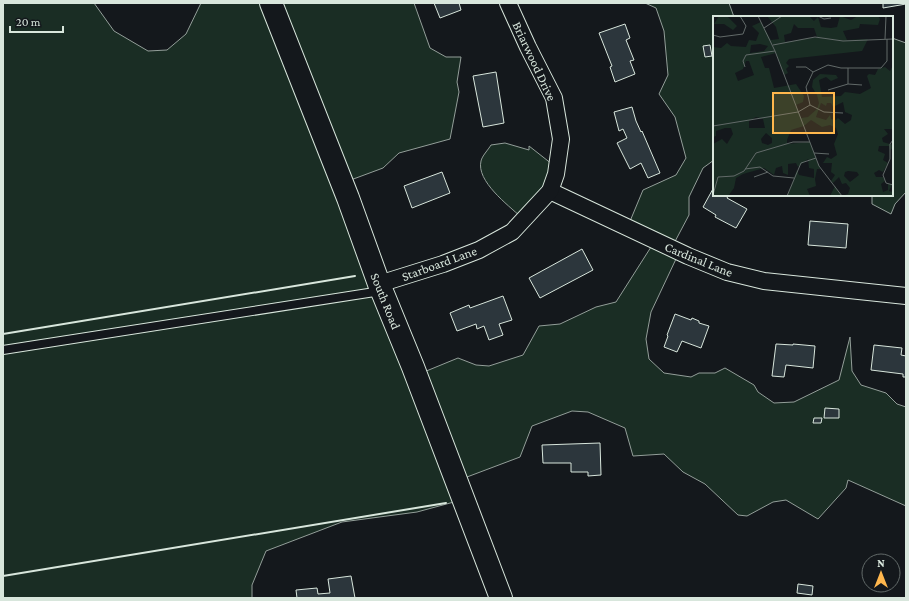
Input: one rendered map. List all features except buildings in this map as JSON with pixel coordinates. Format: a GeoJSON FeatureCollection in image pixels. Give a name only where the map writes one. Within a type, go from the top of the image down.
{"type":"FeatureCollection","features":[{"type":"Feature","properties":{"kind":"street","name":"South Road"},"geometry":{"type":"LineString","coordinates":[[271,3],[348,198],[380,287],[413,367],[501,598]]}},
{"type":"Feature","properties":{"kind":"street","name":"Briarwood Drive"},"geometry":{"type":"LineString","coordinates":[[508,3],[554,98],[561,139],[556,174],[550,191]]}},
{"type":"Feature","properties":{"kind":"street","name":"Starboard Lane"},"geometry":{"type":"LineString","coordinates":[[380,287],[479,250],[512,232],[550,191]]}},
{"type":"Feature","properties":{"kind":"street","name":"Cardinal Lane"},"geometry":{"type":"LineString","coordinates":[[550,191],[688,256],[727,272],[764,281],[906,296]]}},
{"type":"Feature","properties":{"kind":"lane"},"geometry":{"type":"LineString","coordinates":[[3,350],[380,287]]}},
{"type":"Feature","properties":{"kind":"green space"},"geometry":{"type":"Polygon","coordinates":[[[3,3],[94,3],[114,31],[148,51],[167,50],[186,34],[201,3],[414,3],[430,48],[446,57],[461,57],[457,82],[459,92],[450,139],[399,153],[383,168],[348,181],[419,374],[458,358],[476,365],[489,366],[523,355],[539,326],[560,324],[596,307],[616,302],[651,247],[628,226],[643,190],[676,175],[686,158],[675,117],[659,94],[668,75],[664,31],[656,8],[645,3],[729,3],[734,16],[713,16],[713,161],[703,168],[689,197],[689,215],[671,249],[676,259],[651,312],[646,339],[649,359],[664,373],[691,377],[699,373],[715,373],[725,368],[754,385],[758,392],[774,403],[794,402],[839,380],[850,337],[852,371],[861,385],[886,393],[897,404],[906,407],[906,506],[848,480],[846,488],[818,519],[786,500],[773,502],[747,516],[738,515],[705,484],[683,472],[664,454],[633,456],[625,428],[588,412],[572,411],[532,426],[520,457],[459,480],[465,499],[417,512],[342,522],[266,551],[252,585],[252,598],[3,598],[3,3]]]}},
{"type":"Feature","properties":{"kind":"green space"},"geometry":{"type":"Polygon","coordinates":[[[893,38],[906,43],[906,192],[895,204],[891,214],[872,204],[872,196],[893,196],[893,38]]]}},
{"type":"Feature","properties":{"kind":"green space"},"geometry":{"type":"Polygon","coordinates":[[[505,143],[529,150],[529,146],[557,168],[521,217],[494,192],[483,176],[481,169],[481,161],[491,145],[505,143]]]}},
{"type":"Feature","properties":{"kind":"wall"},"geometry":{"type":"LineString","coordinates":[[3,334],[355,276]]}},
{"type":"Feature","properties":{"kind":"wall"},"geometry":{"type":"LineString","coordinates":[[3,576],[446,503]]}}]}
